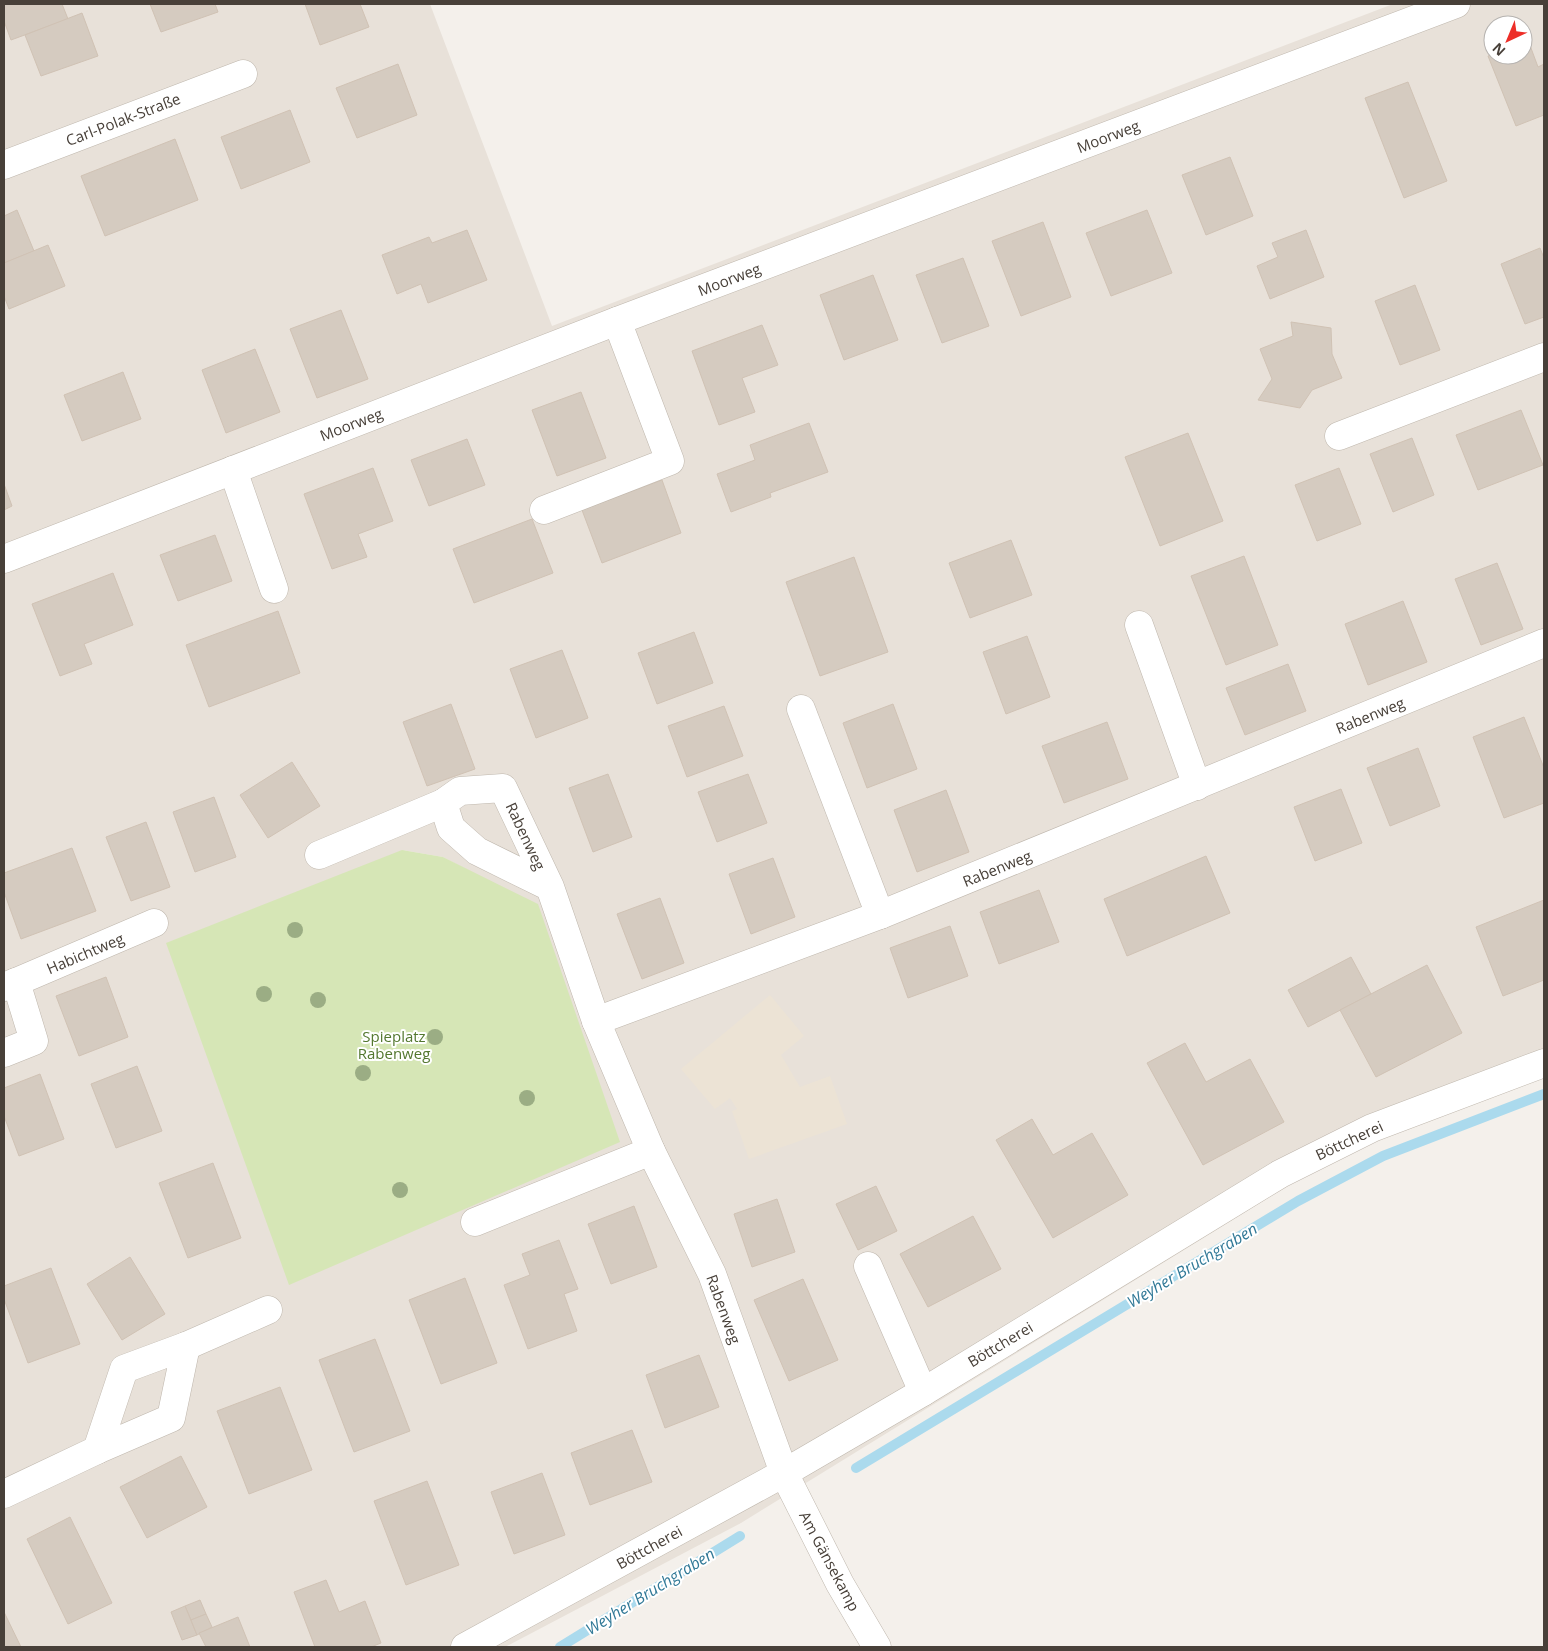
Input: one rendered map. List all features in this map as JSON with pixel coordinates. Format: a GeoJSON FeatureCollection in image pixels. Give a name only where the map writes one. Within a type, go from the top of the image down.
{"type":"FeatureCollection","features":[{"type":"Feature","properties":{"kind":"street","name":"Moorweg"},"geometry":{"type":"LineString","coordinates":[[4,559],[618,321],[1456,4]]}},
{"type":"Feature","properties":{"kind":"street","name":"Carl-Polak-Straße"},"geometry":{"type":"LineString","coordinates":[[4,164],[243,74]]}},
{"type":"Feature","properties":{"kind":"street"},"geometry":{"type":"LineString","coordinates":[[544,510],[670,461],[618,321]]}},
{"type":"Feature","properties":{"kind":"street"},"geometry":{"type":"LineString","coordinates":[[1339,436],[1410,408],[1541,363]]}},
{"type":"Feature","properties":{"kind":"street"},"geometry":{"type":"LineString","coordinates":[[233,470],[274,589]]}},
{"type":"Feature","properties":{"kind":"street"},"geometry":{"type":"LineString","coordinates":[[1139,625],[1197,786]]}},
{"type":"Feature","properties":{"kind":"street","name":"Rabenweg"},"geometry":{"type":"LineString","coordinates":[[596,1021],[880,915],[1544,643]]}},
{"type":"Feature","properties":{"kind":"street"},"geometry":{"type":"LineString","coordinates":[[801,710],[880,915]]}},
{"type":"Feature","properties":{"kind":"street","name":"Rabenweg"},"geometry":{"type":"LineString","coordinates":[[319,854],[443,803],[460,791],[503,788],[550,887],[596,1021],[651,1151],[712,1274],[784,1473]]}},
{"type":"Feature","properties":{"kind":"street","name":"Rabenweg"},"geometry":{"type":"LineString","coordinates":[[443,803],[451,828],[477,851],[550,887]]}},
{"type":"Feature","properties":{"kind":"street","name":"Habichtweg"},"geometry":{"type":"LineString","coordinates":[[4,1053],[34,1041],[10,984],[154,923]]}},
{"type":"Feature","properties":{"kind":"street","name":"Böttcherei"},"geometry":{"type":"LineString","coordinates":[[465,1647],[784,1473],[923,1392],[1280,1174],[1372,1128],[1544,1063]]}},
{"type":"Feature","properties":{"kind":"street"},"geometry":{"type":"LineString","coordinates":[[475,1222],[651,1151]]}},
{"type":"Feature","properties":{"kind":"street"},"geometry":{"type":"LineString","coordinates":[[868,1266],[923,1392]]}},
{"type":"Feature","properties":{"kind":"street"},"geometry":{"type":"LineString","coordinates":[[97,1450],[124,1369],[186,1346],[268,1310]]}},
{"type":"Feature","properties":{"kind":"street"},"geometry":{"type":"LineString","coordinates":[[4,1494],[97,1450],[171,1418],[186,1346]]}},
{"type":"Feature","properties":{"kind":"street","name":"Am Gänsekamp"},"geometry":{"type":"LineString","coordinates":[[784,1473],[840,1584],[877,1647]]}},
{"type":"Feature","properties":{"kind":"shaded area"},"geometry":{"type":"Polygon","coordinates":[[[4,4],[430,4],[552,326],[1393,4],[1544,4],[1544,1077],[1382,1138],[1317,1168],[741,1523],[505,1647],[4,1647],[4,4]],[[402,850],[470,871],[443,857],[402,850]]]}},
{"type":"Feature","properties":{"kind":"shaded area"},"geometry":{"type":"Polygon","coordinates":[[[770,995],[804,1036],[781,1055],[800,1087],[830,1076],[847,1124],[749,1159],[732,1111],[737,1109],[730,1098],[715,1109],[681,1069],[770,995]]]}},
{"type":"Feature","properties":{"kind":"green space","name":"Spieplatz Rabenweg"},"geometry":{"type":"Polygon","coordinates":[[[402,850],[443,857],[538,904],[620,1142],[289,1285],[166,943],[402,850]]]}},
{"type":"Feature","properties":{"kind":"building"},"geometry":{"type":"Polygon","coordinates":[[[4,4],[62,4],[68,19],[11,40],[4,21],[4,4]]]}},
{"type":"Feature","properties":{"kind":"building"},"geometry":{"type":"Polygon","coordinates":[[[150,4],[215,4],[218,12],[161,32],[150,4]]]}},
{"type":"Feature","properties":{"kind":"building"},"geometry":{"type":"Polygon","coordinates":[[[305,4],[360,4],[369,27],[320,45],[305,4]]]}},
{"type":"Feature","properties":{"kind":"building"},"geometry":{"type":"Polygon","coordinates":[[[82,13],[98,56],[41,76],[25,35],[82,13]]]}},
{"type":"Feature","properties":{"kind":"building"},"geometry":{"type":"Polygon","coordinates":[[[1533,54],[1538,67],[1544,64],[1544,115],[1516,126],[1492,65],[1533,65],[1533,54]]]}},
{"type":"Feature","properties":{"kind":"building"},"geometry":{"type":"Polygon","coordinates":[[[398,64],[417,115],[357,138],[336,88],[398,64]]]}},
{"type":"Feature","properties":{"kind":"building"},"geometry":{"type":"Polygon","coordinates":[[[1408,82],[1447,181],[1404,198],[1365,98],[1408,82]]]}},
{"type":"Feature","properties":{"kind":"building"},"geometry":{"type":"Polygon","coordinates":[[[290,110],[310,162],[241,189],[221,137],[290,110]]]}},
{"type":"Feature","properties":{"kind":"building"},"geometry":{"type":"Polygon","coordinates":[[[175,139],[198,200],[105,236],[81,176],[175,139]]]}},
{"type":"Feature","properties":{"kind":"building"},"geometry":{"type":"Polygon","coordinates":[[[1230,157],[1253,216],[1206,235],[1182,175],[1230,157]]]}},
{"type":"Feature","properties":{"kind":"building"},"geometry":{"type":"Polygon","coordinates":[[[17,210],[34,251],[4,263],[4,216],[17,210]]]}},
{"type":"Feature","properties":{"kind":"building"},"geometry":{"type":"Polygon","coordinates":[[[1147,210],[1172,273],[1111,296],[1086,233],[1147,210]]]}},
{"type":"Feature","properties":{"kind":"building"},"geometry":{"type":"Polygon","coordinates":[[[1043,222],[1071,297],[1021,316],[992,241],[1043,222]]]}},
{"type":"Feature","properties":{"kind":"building"},"geometry":{"type":"Polygon","coordinates":[[[467,230],[487,280],[428,303],[421,284],[397,294],[382,255],[429,237],[432,243],[467,230]]]}},
{"type":"Feature","properties":{"kind":"building"},"geometry":{"type":"Polygon","coordinates":[[[1306,230],[1324,277],[1270,299],[1257,266],[1278,257],[1272,243],[1306,230]]]}},
{"type":"Feature","properties":{"kind":"building"},"geometry":{"type":"Polygon","coordinates":[[[48,245],[65,286],[9,309],[4,296],[4,263],[48,245]]]}},
{"type":"Feature","properties":{"kind":"building"},"geometry":{"type":"Polygon","coordinates":[[[1540,248],[1544,258],[1544,317],[1525,324],[1501,264],[1540,248]]]}},
{"type":"Feature","properties":{"kind":"building"},"geometry":{"type":"Polygon","coordinates":[[[963,258],[989,326],[942,343],[916,275],[963,258]]]}},
{"type":"Feature","properties":{"kind":"building"},"geometry":{"type":"Polygon","coordinates":[[[873,275],[898,340],[844,360],[820,295],[873,275]]]}},
{"type":"Feature","properties":{"kind":"building"},"geometry":{"type":"Polygon","coordinates":[[[1415,285],[1440,350],[1400,365],[1375,301],[1415,285]]]}},
{"type":"Feature","properties":{"kind":"building"},"geometry":{"type":"Polygon","coordinates":[[[341,310],[368,379],[317,398],[290,329],[341,310]]]}},
{"type":"Feature","properties":{"kind":"building"},"geometry":{"type":"Polygon","coordinates":[[[1291,322],[1331,328],[1332,354],[1342,378],[1312,390],[1300,408],[1258,400],[1272,379],[1260,349],[1293,336],[1291,322]]]}},
{"type":"Feature","properties":{"kind":"building"},"geometry":{"type":"Polygon","coordinates":[[[762,325],[778,365],[742,378],[755,412],[719,425],[692,351],[762,325]]]}},
{"type":"Feature","properties":{"kind":"building"},"geometry":{"type":"Polygon","coordinates":[[[255,349],[280,412],[226,433],[202,370],[255,349]]]}},
{"type":"Feature","properties":{"kind":"building"},"geometry":{"type":"Polygon","coordinates":[[[123,372],[141,419],[82,441],[64,395],[123,372]]]}},
{"type":"Feature","properties":{"kind":"building"},"geometry":{"type":"Polygon","coordinates":[[[581,392],[606,458],[557,476],[532,410],[581,392]]]}},
{"type":"Feature","properties":{"kind":"building"},"geometry":{"type":"Polygon","coordinates":[[[1521,410],[1543,465],[1478,490],[1456,435],[1521,410]]]}},
{"type":"Feature","properties":{"kind":"building"},"geometry":{"type":"Polygon","coordinates":[[[809,423],[828,472],[770,493],[771,497],[731,512],[717,474],[755,460],[750,445],[809,423]]]}},
{"type":"Feature","properties":{"kind":"building"},"geometry":{"type":"Polygon","coordinates":[[[1188,433],[1223,521],[1160,546],[1125,457],[1188,433]]]}},
{"type":"Feature","properties":{"kind":"building"},"geometry":{"type":"Polygon","coordinates":[[[1412,438],[1434,495],[1393,512],[1370,454],[1412,438]]]}},
{"type":"Feature","properties":{"kind":"building"},"geometry":{"type":"Polygon","coordinates":[[[467,439],[485,485],[429,506],[411,460],[467,439]]]}},
{"type":"Feature","properties":{"kind":"building"},"geometry":{"type":"Polygon","coordinates":[[[373,468],[393,521],[358,534],[367,557],[332,569],[304,494],[373,468]]]}},
{"type":"Feature","properties":{"kind":"building"},"geometry":{"type":"Polygon","coordinates":[[[1339,468],[1361,524],[1317,541],[1295,485],[1339,468]]]}},
{"type":"Feature","properties":{"kind":"building"},"geometry":{"type":"Polygon","coordinates":[[[662,480],[681,533],[602,563],[582,510],[662,480]]]}},
{"type":"Feature","properties":{"kind":"building"},"geometry":{"type":"Polygon","coordinates":[[[4,484],[12,506],[4,510],[4,484]]]}},
{"type":"Feature","properties":{"kind":"building"},"geometry":{"type":"Polygon","coordinates":[[[532,519],[553,573],[474,603],[453,549],[532,519]]]}},
{"type":"Feature","properties":{"kind":"building"},"geometry":{"type":"Polygon","coordinates":[[[215,535],[232,581],[178,601],[160,555],[215,535]]]}},
{"type":"Feature","properties":{"kind":"building"},"geometry":{"type":"Polygon","coordinates":[[[1011,540],[1032,595],[970,618],[949,563],[1011,540]]]}},
{"type":"Feature","properties":{"kind":"building"},"geometry":{"type":"Polygon","coordinates":[[[1244,556],[1278,645],[1226,665],[1191,576],[1244,556]]]}},
{"type":"Feature","properties":{"kind":"building"},"geometry":{"type":"Polygon","coordinates":[[[854,557],[888,652],[820,676],[786,582],[854,557]]]}},
{"type":"Feature","properties":{"kind":"building"},"geometry":{"type":"Polygon","coordinates":[[[1497,563],[1523,629],[1481,645],[1455,579],[1497,563]]]}},
{"type":"Feature","properties":{"kind":"building"},"geometry":{"type":"Polygon","coordinates":[[[113,573],[133,625],[84,644],[92,664],[60,676],[32,604],[113,573]]]}},
{"type":"Feature","properties":{"kind":"building"},"geometry":{"type":"Polygon","coordinates":[[[1403,601],[1427,662],[1368,685],[1345,624],[1403,601]]]}},
{"type":"Feature","properties":{"kind":"building"},"geometry":{"type":"Polygon","coordinates":[[[278,611],[300,673],[209,707],[186,645],[278,611]]]}},
{"type":"Feature","properties":{"kind":"building"},"geometry":{"type":"Polygon","coordinates":[[[694,632],[713,683],[657,704],[638,653],[694,632]]]}},
{"type":"Feature","properties":{"kind":"building"},"geometry":{"type":"Polygon","coordinates":[[[1027,636],[1050,697],[1006,714],[983,652],[1027,636]]]}},
{"type":"Feature","properties":{"kind":"building"},"geometry":{"type":"Polygon","coordinates":[[[562,650],[588,718],[536,738],[510,669],[562,650]]]}},
{"type":"Feature","properties":{"kind":"building"},"geometry":{"type":"Polygon","coordinates":[[[1288,664],[1306,711],[1245,735],[1226,688],[1288,664]]]}},
{"type":"Feature","properties":{"kind":"building"},"geometry":{"type":"Polygon","coordinates":[[[451,704],[475,769],[427,786],[403,722],[451,704]]]}},
{"type":"Feature","properties":{"kind":"building"},"geometry":{"type":"Polygon","coordinates":[[[893,704],[917,769],[867,788],[843,723],[893,704]]]}},
{"type":"Feature","properties":{"kind":"building"},"geometry":{"type":"Polygon","coordinates":[[[724,706],[743,756],[687,777],[668,726],[724,706]]]}},
{"type":"Feature","properties":{"kind":"building"},"geometry":{"type":"Polygon","coordinates":[[[1524,717],[1544,768],[1544,803],[1504,818],[1473,737],[1524,717]]]}},
{"type":"Feature","properties":{"kind":"building"},"geometry":{"type":"Polygon","coordinates":[[[1107,722],[1128,779],[1064,803],[1042,746],[1107,722]]]}},
{"type":"Feature","properties":{"kind":"building"},"geometry":{"type":"Polygon","coordinates":[[[1418,748],[1440,806],[1390,826],[1367,768],[1418,748]]]}},
{"type":"Feature","properties":{"kind":"building"},"geometry":{"type":"Polygon","coordinates":[[[292,762],[320,806],[268,838],[240,795],[292,762]]]}},
{"type":"Feature","properties":{"kind":"building"},"geometry":{"type":"Polygon","coordinates":[[[608,774],[632,837],[593,852],[569,788],[608,774]]]}},
{"type":"Feature","properties":{"kind":"building"},"geometry":{"type":"Polygon","coordinates":[[[748,774],[767,823],[717,842],[698,792],[748,774]]]}},
{"type":"Feature","properties":{"kind":"building"},"geometry":{"type":"Polygon","coordinates":[[[1341,789],[1362,843],[1315,861],[1294,807],[1341,789]]]}},
{"type":"Feature","properties":{"kind":"building"},"geometry":{"type":"Polygon","coordinates":[[[946,790],[969,852],[917,872],[894,810],[946,790]]]}},
{"type":"Feature","properties":{"kind":"building"},"geometry":{"type":"Polygon","coordinates":[[[214,797],[236,857],[195,872],[173,812],[214,797]]]}},
{"type":"Feature","properties":{"kind":"building"},"geometry":{"type":"Polygon","coordinates":[[[146,822],[170,887],[131,901],[106,837],[146,822]]]}},
{"type":"Feature","properties":{"kind":"building"},"geometry":{"type":"Polygon","coordinates":[[[72,848],[96,911],[21,939],[4,892],[4,873],[72,848]]]}},
{"type":"Feature","properties":{"kind":"building"},"geometry":{"type":"Polygon","coordinates":[[[1206,856],[1230,913],[1127,956],[1104,899],[1206,856]]]}},
{"type":"Feature","properties":{"kind":"building"},"geometry":{"type":"Polygon","coordinates":[[[773,858],[795,917],[751,934],[729,874],[773,858]]]}},
{"type":"Feature","properties":{"kind":"building"},"geometry":{"type":"Polygon","coordinates":[[[1039,890],[1059,942],[999,964],[980,912],[1039,890]]]}},
{"type":"Feature","properties":{"kind":"building"},"geometry":{"type":"Polygon","coordinates":[[[660,898],[684,963],[642,979],[617,914],[660,898]]]}},
{"type":"Feature","properties":{"kind":"building"},"geometry":{"type":"Polygon","coordinates":[[[1544,900],[1544,980],[1503,996],[1476,927],[1544,900]]]}},
{"type":"Feature","properties":{"kind":"building"},"geometry":{"type":"Polygon","coordinates":[[[950,926],[968,976],[908,998],[890,948],[950,926]]]}},
{"type":"Feature","properties":{"kind":"building"},"geometry":{"type":"Polygon","coordinates":[[[1351,957],[1371,994],[1308,1027],[1288,990],[1351,957]]]}},
{"type":"Feature","properties":{"kind":"building"},"geometry":{"type":"Polygon","coordinates":[[[1427,965],[1462,1033],[1376,1077],[1340,1010],[1427,965]]]}},
{"type":"Feature","properties":{"kind":"building"},"geometry":{"type":"Polygon","coordinates":[[[106,977],[128,1037],[79,1056],[56,996],[106,977]]]}},
{"type":"Feature","properties":{"kind":"building"},"geometry":{"type":"Polygon","coordinates":[[[1185,1043],[1206,1082],[1250,1059],[1284,1122],[1203,1165],[1147,1063],[1185,1043]]]}},
{"type":"Feature","properties":{"kind":"building"},"geometry":{"type":"Polygon","coordinates":[[[137,1066],[162,1131],[116,1148],[91,1084],[137,1066]]]}},
{"type":"Feature","properties":{"kind":"building"},"geometry":{"type":"Polygon","coordinates":[[[40,1074],[64,1139],[19,1156],[4,1116],[4,1088],[40,1074]]]}},
{"type":"Feature","properties":{"kind":"building"},"geometry":{"type":"Polygon","coordinates":[[[1032,1119],[1053,1155],[1092,1133],[1128,1195],[1053,1238],[996,1140],[1032,1119]]]}},
{"type":"Feature","properties":{"kind":"building"},"geometry":{"type":"Polygon","coordinates":[[[213,1163],[241,1238],[188,1258],[159,1183],[213,1163]]]}},
{"type":"Feature","properties":{"kind":"building"},"geometry":{"type":"Polygon","coordinates":[[[876,1186],[897,1231],[858,1250],[836,1204],[876,1186]]]}},
{"type":"Feature","properties":{"kind":"building"},"geometry":{"type":"Polygon","coordinates":[[[777,1199],[795,1252],[752,1267],[734,1214],[777,1199]]]}},
{"type":"Feature","properties":{"kind":"building"},"geometry":{"type":"Polygon","coordinates":[[[634,1206],[657,1267],[611,1284],[588,1224],[634,1206]]]}},
{"type":"Feature","properties":{"kind":"building"},"geometry":{"type":"Polygon","coordinates":[[[973,1216],[1001,1269],[928,1307],[900,1254],[973,1216]]]}},
{"type":"Feature","properties":{"kind":"building"},"geometry":{"type":"Polygon","coordinates":[[[559,1240],[578,1289],[564,1294],[577,1331],[528,1349],[504,1285],[530,1275],[522,1254],[559,1240]]]}},
{"type":"Feature","properties":{"kind":"building"},"geometry":{"type":"Polygon","coordinates":[[[130,1257],[165,1314],[122,1340],[87,1284],[130,1257]]]}},
{"type":"Feature","properties":{"kind":"building"},"geometry":{"type":"Polygon","coordinates":[[[51,1268],[80,1344],[28,1363],[4,1299],[4,1286],[51,1268]]]}},
{"type":"Feature","properties":{"kind":"building"},"geometry":{"type":"Polygon","coordinates":[[[465,1278],[497,1363],[441,1384],[409,1300],[465,1278]]]}},
{"type":"Feature","properties":{"kind":"building"},"geometry":{"type":"Polygon","coordinates":[[[803,1279],[838,1360],[789,1381],[754,1300],[803,1279]]]}},
{"type":"Feature","properties":{"kind":"building"},"geometry":{"type":"Polygon","coordinates":[[[375,1339],[410,1431],[354,1452],[319,1360],[375,1339]]]}},
{"type":"Feature","properties":{"kind":"building"},"geometry":{"type":"Polygon","coordinates":[[[699,1355],[719,1407],[665,1428],[646,1375],[699,1355]]]}},
{"type":"Feature","properties":{"kind":"building"},"geometry":{"type":"Polygon","coordinates":[[[280,1387],[312,1470],[249,1494],[217,1411],[280,1387]]]}},
{"type":"Feature","properties":{"kind":"building"},"geometry":{"type":"Polygon","coordinates":[[[632,1430],[652,1482],[590,1505],[571,1453],[632,1430]]]}},
{"type":"Feature","properties":{"kind":"building"},"geometry":{"type":"Polygon","coordinates":[[[181,1456],[207,1507],[147,1538],[120,1487],[181,1456]]]}},
{"type":"Feature","properties":{"kind":"building"},"geometry":{"type":"Polygon","coordinates":[[[542,1473],[565,1535],[514,1554],[491,1492],[542,1473]]]}},
{"type":"Feature","properties":{"kind":"building"},"geometry":{"type":"Polygon","coordinates":[[[427,1481],[459,1565],[406,1585],[374,1501],[427,1481]]]}},
{"type":"Feature","properties":{"kind":"building"},"geometry":{"type":"Polygon","coordinates":[[[70,1517],[112,1603],[68,1624],[27,1539],[70,1517]]]}},
{"type":"Feature","properties":{"kind":"building"},"geometry":{"type":"Polygon","coordinates":[[[326,1580],[339,1612],[365,1601],[381,1643],[371,1647],[315,1647],[294,1592],[326,1580]]]}},
{"type":"Feature","properties":{"kind":"building"},"geometry":{"type":"Polygon","coordinates":[[[200,1600],[206,1614],[191,1620],[185,1606],[200,1600]]]}},
{"type":"Feature","properties":{"kind":"building"},"geometry":{"type":"Polygon","coordinates":[[[185,1606],[197,1635],[182,1640],[171,1612],[185,1606]]]}},
{"type":"Feature","properties":{"kind":"building"},"geometry":{"type":"Polygon","coordinates":[[[4,1612],[21,1647],[4,1647],[4,1612]]]}},
{"type":"Feature","properties":{"kind":"building"},"geometry":{"type":"Polygon","coordinates":[[[206,1614],[212,1627],[197,1635],[191,1620],[206,1614]]]}},
{"type":"Feature","properties":{"kind":"building"},"geometry":{"type":"Polygon","coordinates":[[[238,1617],[250,1647],[206,1647],[199,1633],[238,1617]]]}},
{"type":"Feature","properties":{"kind":"waterway","name":"Weyher Bruchgraben"},"geometry":{"type":"LineString","coordinates":[[856,1468],[1298,1201],[1383,1156],[1544,1094]]}},
{"type":"Feature","properties":{"kind":"waterway","name":"Weyher Bruchgraben"},"geometry":{"type":"LineString","coordinates":[[560,1647],[740,1536]]}}]}
